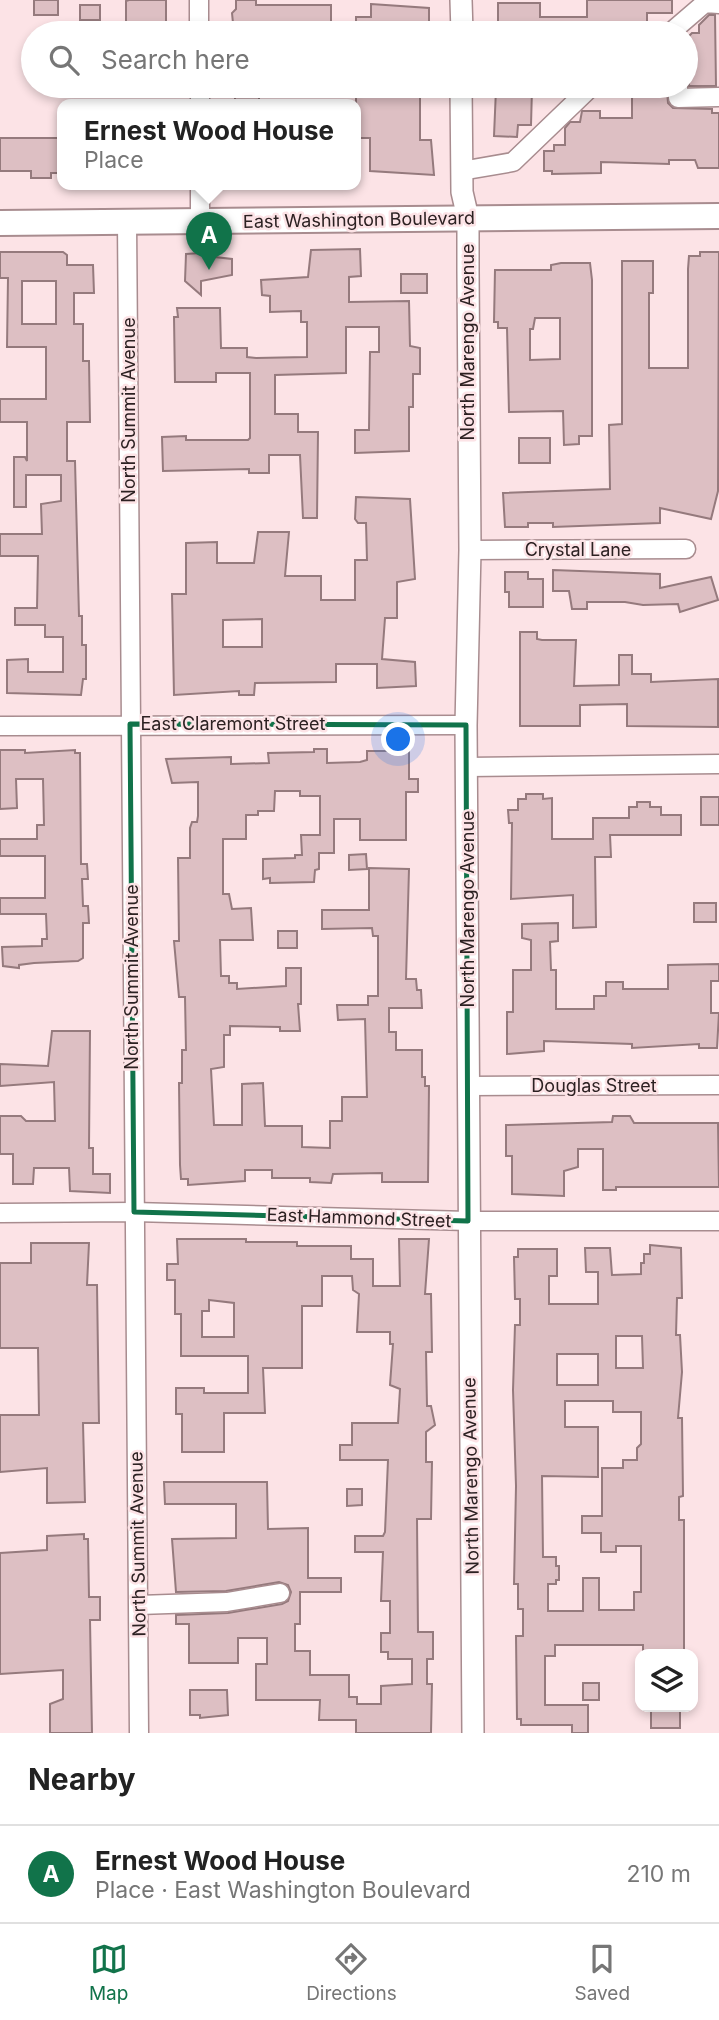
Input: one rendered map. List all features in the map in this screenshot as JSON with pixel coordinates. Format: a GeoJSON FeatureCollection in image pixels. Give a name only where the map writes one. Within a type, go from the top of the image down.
{"type":"FeatureCollection","features":[{"type":"Feature","properties":{"kind":"main road","name":"East Washington Boulevard"},"geometry":{"type":"LineString","coordinates":[[0,223],[719,216]]}},
{"type":"Feature","properties":{"kind":"street"},"geometry":{"type":"LineString","coordinates":[[199,0],[199,21]]}},
{"type":"Feature","properties":{"kind":"street"},"geometry":{"type":"LineString","coordinates":[[461,0],[461,21]]}},
{"type":"Feature","properties":{"kind":"street"},"geometry":{"type":"LineString","coordinates":[[688,21],[710,2]]}},
{"type":"Feature","properties":{"kind":"street"},"geometry":{"type":"LineString","coordinates":[[678,98],[719,97]]}},
{"type":"Feature","properties":{"kind":"street","name":"North Marengo Avenue"},"geometry":{"type":"LineString","coordinates":[[461,98],[461,171],[468,218],[470,550],[466,725],[473,1733]]}},
{"type":"Feature","properties":{"kind":"street"},"geometry":{"type":"LineString","coordinates":[[461,171],[513,162],[580,98]]}},
{"type":"Feature","properties":{"kind":"street"},"geometry":{"type":"LineString","coordinates":[[200,190],[200,222]]}},
{"type":"Feature","properties":{"kind":"street","name":"North Summit Avenue"},"geometry":{"type":"LineString","coordinates":[[127,222],[139,1733]]}},
{"type":"Feature","properties":{"kind":"street","name":"Crystal Lane"},"geometry":{"type":"LineString","coordinates":[[470,550],[686,549]]}},
{"type":"Feature","properties":{"kind":"street","name":"East Claremont Street"},"geometry":{"type":"LineString","coordinates":[[0,726],[466,725]]}},
{"type":"Feature","properties":{"kind":"street"},"geometry":{"type":"LineString","coordinates":[[467,767],[719,765]]}},
{"type":"Feature","properties":{"kind":"street","name":"Douglas Street"},"geometry":{"type":"LineString","coordinates":[[469,1086],[719,1085]]}},
{"type":"Feature","properties":{"kind":"street","name":"East Hammond Street"},"geometry":{"type":"LineString","coordinates":[[0,1213],[134,1212],[468,1221],[719,1221]]}},
{"type":"Feature","properties":{"kind":"street"},"geometry":{"type":"LineString","coordinates":[[139,1605],[227,1602],[280,1593]]}},
{"type":"Feature","properties":{"kind":"highlighted area"},"geometry":{"type":"Polygon","coordinates":[[[130,724],[466,725],[468,1221],[134,1212],[130,724]]]}},
{"type":"Feature","properties":{"kind":"building"},"geometry":{"type":"Polygon","coordinates":[[[34,0],[58,0],[58,15],[34,15],[34,0]]]}},
{"type":"Feature","properties":{"kind":"building"},"geometry":{"type":"Polygon","coordinates":[[[166,0],[166,21],[126,21],[126,1],[166,0]]]}},
{"type":"Feature","properties":{"kind":"building"},"geometry":{"type":"Polygon","coordinates":[[[236,0],[256,0],[256,5],[331,5],[331,21],[233,21],[232,13],[236,9],[236,0]]]}},
{"type":"Feature","properties":{"kind":"building"},"geometry":{"type":"Polygon","coordinates":[[[587,0],[672,0],[672,13],[647,13],[647,21],[498,21],[498,3],[540,3],[540,17],[587,17],[587,0]]]}},
{"type":"Feature","properties":{"kind":"building"},"geometry":{"type":"Polygon","coordinates":[[[371,4],[429,8],[429,21],[356,21],[356,17],[371,17],[371,4]]]}},
{"type":"Feature","properties":{"kind":"building"},"geometry":{"type":"Polygon","coordinates":[[[80,5],[100,5],[100,20],[80,20],[80,5]]]}},
{"type":"Feature","properties":{"kind":"building"},"geometry":{"type":"Polygon","coordinates":[[[709,15],[715,15],[716,86],[698,86],[699,25],[709,15]]]}},
{"type":"Feature","properties":{"kind":"building"},"geometry":{"type":"Polygon","coordinates":[[[420,98],[420,140],[431,140],[434,175],[370,171],[370,138],[361,138],[361,99],[356,99],[420,98]]]}},
{"type":"Feature","properties":{"kind":"building"},"geometry":{"type":"Polygon","coordinates":[[[496,98],[532,98],[531,125],[518,125],[517,137],[494,136],[496,98]]]}},
{"type":"Feature","properties":{"kind":"building"},"geometry":{"type":"Polygon","coordinates":[[[632,98],[668,98],[673,108],[712,109],[712,113],[719,113],[719,168],[698,168],[695,160],[669,160],[669,164],[601,162],[601,173],[552,174],[552,171],[544,171],[544,151],[554,151],[554,145],[565,145],[565,128],[570,122],[580,122],[582,111],[600,111],[600,118],[632,118],[632,98]]]}},
{"type":"Feature","properties":{"kind":"building"},"geometry":{"type":"Polygon","coordinates":[[[0,138],[57,138],[57,173],[51,173],[51,178],[31,178],[31,171],[0,171],[0,138]]]}},
{"type":"Feature","properties":{"kind":"building"},"geometry":{"type":"Polygon","coordinates":[[[360,249],[361,276],[349,277],[349,302],[409,301],[410,346],[420,348],[420,374],[413,374],[413,407],[409,407],[409,451],[355,453],[355,430],[369,430],[370,352],[379,352],[379,327],[346,327],[346,373],[275,375],[275,414],[298,414],[298,432],[318,432],[317,518],[303,518],[300,455],[269,455],[269,473],[249,473],[249,469],[163,471],[162,437],[186,436],[186,440],[250,438],[250,373],[216,373],[216,382],[175,382],[174,317],[178,317],[177,308],[220,308],[221,348],[247,348],[247,357],[256,358],[307,357],[307,322],[301,322],[301,311],[270,312],[270,296],[262,295],[261,280],[308,277],[311,250],[360,249]]]}},
{"type":"Feature","properties":{"kind":"building"},"geometry":{"type":"Polygon","coordinates":[[[0,252],[63,252],[67,255],[67,265],[93,265],[94,293],[74,293],[74,324],[83,324],[83,361],[89,361],[90,422],[67,422],[67,461],[75,461],[79,616],[82,616],[82,645],[86,645],[86,679],[83,679],[81,695],[7,693],[7,660],[28,659],[28,672],[63,672],[63,637],[45,637],[45,625],[15,625],[15,608],[37,608],[38,556],[0,556],[0,534],[42,534],[41,504],[61,501],[61,475],[26,475],[26,507],[14,507],[14,457],[25,457],[27,461],[27,422],[0,422],[0,399],[46,399],[46,347],[7,347],[8,278],[0,278],[0,252]],[[22,281],[22,324],[56,324],[56,281],[22,281]]]}},
{"type":"Feature","properties":{"kind":"building"},"geometry":{"type":"Polygon","coordinates":[[[215,252],[215,257],[232,259],[232,275],[201,281],[201,295],[185,281],[186,254],[215,252]]]}},
{"type":"Feature","properties":{"kind":"building"},"geometry":{"type":"Polygon","coordinates":[[[700,252],[719,252],[718,491],[711,519],[660,508],[660,523],[553,527],[553,523],[528,523],[528,527],[505,527],[503,493],[610,489],[609,425],[622,424],[622,261],[653,261],[653,293],[649,293],[649,368],[688,368],[689,256],[700,256],[700,252]]]}},
{"type":"Feature","properties":{"kind":"building"},"geometry":{"type":"Polygon","coordinates":[[[590,263],[592,436],[579,436],[579,444],[564,445],[563,411],[509,412],[507,328],[498,328],[498,322],[494,322],[495,270],[551,270],[551,265],[590,263]],[[535,318],[533,329],[530,329],[530,360],[560,359],[560,318],[535,318]]]}},
{"type":"Feature","properties":{"kind":"building"},"geometry":{"type":"Polygon","coordinates":[[[401,274],[427,274],[427,293],[401,293],[401,274]]]}},
{"type":"Feature","properties":{"kind":"building"},"geometry":{"type":"Polygon","coordinates":[[[519,438],[550,438],[550,463],[519,463],[519,438]]]}},
{"type":"Feature","properties":{"kind":"building"},"geometry":{"type":"Polygon","coordinates":[[[356,497],[410,499],[415,579],[397,582],[397,618],[385,618],[382,659],[415,662],[416,686],[377,688],[377,664],[336,664],[336,682],[255,683],[254,695],[239,695],[239,691],[174,695],[172,594],[186,594],[186,543],[217,542],[217,563],[254,563],[258,532],[289,532],[285,576],[321,576],[321,600],[355,600],[355,560],[367,560],[366,523],[358,523],[355,519],[356,497]],[[262,619],[223,620],[223,647],[262,647],[262,619]]]}},
{"type":"Feature","properties":{"kind":"building"},"geometry":{"type":"Polygon","coordinates":[[[553,570],[660,574],[660,588],[711,577],[718,600],[680,612],[678,604],[643,605],[625,602],[587,602],[587,609],[572,609],[569,591],[553,591],[553,570]]]}},
{"type":"Feature","properties":{"kind":"building"},"geometry":{"type":"Polygon","coordinates":[[[505,572],[528,572],[528,579],[543,579],[543,607],[509,607],[509,592],[505,592],[505,572]]]}},
{"type":"Feature","properties":{"kind":"building"},"geometry":{"type":"Polygon","coordinates":[[[520,632],[537,632],[537,639],[542,640],[576,640],[574,686],[619,685],[619,655],[632,655],[632,674],[651,674],[651,682],[718,679],[718,727],[627,726],[627,704],[580,705],[580,726],[520,726],[520,632]]]}},
{"type":"Feature","properties":{"kind":"building"},"geometry":{"type":"Polygon","coordinates":[[[314,749],[327,749],[327,763],[367,760],[367,751],[409,751],[409,779],[418,779],[418,792],[406,792],[406,840],[360,840],[360,819],[334,819],[334,853],[319,853],[319,869],[315,870],[314,882],[270,883],[270,878],[263,879],[263,859],[295,858],[295,855],[302,855],[301,835],[320,835],[320,796],[300,796],[300,791],[275,791],[274,811],[258,811],[258,815],[246,815],[246,839],[223,839],[223,894],[229,894],[232,909],[251,908],[253,940],[220,940],[221,976],[229,976],[229,983],[237,983],[237,989],[286,986],[286,968],[301,968],[301,1004],[298,1004],[300,1031],[280,1031],[280,1027],[230,1026],[230,1035],[224,1035],[224,1067],[211,1069],[214,1125],[242,1125],[242,1084],[263,1083],[265,1126],[302,1126],[302,1147],[330,1148],[330,1121],[342,1121],[342,1097],[367,1097],[365,1019],[338,1020],[337,1005],[368,1005],[368,996],[378,996],[378,936],[373,936],[372,928],[322,929],[322,910],[369,910],[369,868],[409,869],[406,979],[416,979],[417,990],[421,990],[422,1008],[389,1008],[389,1032],[396,1032],[396,1050],[422,1050],[422,1077],[425,1077],[425,1086],[429,1086],[428,1182],[382,1182],[382,1173],[333,1174],[331,1183],[310,1182],[310,1178],[272,1178],[272,1170],[245,1170],[245,1181],[188,1185],[188,1179],[181,1179],[180,1165],[179,1083],[182,1083],[182,1050],[186,1050],[185,997],[179,997],[174,941],[179,941],[178,858],[190,858],[190,828],[192,822],[197,822],[198,816],[198,782],[172,783],[166,759],[231,757],[231,764],[269,763],[268,753],[314,752],[314,749]]]}},
{"type":"Feature","properties":{"kind":"building"},"geometry":{"type":"Polygon","coordinates":[[[0,750],[25,750],[25,753],[75,750],[75,753],[80,753],[81,864],[87,864],[88,879],[82,879],[83,906],[88,906],[89,923],[83,923],[83,958],[78,961],[34,963],[19,965],[19,968],[3,966],[2,947],[42,946],[42,939],[47,939],[46,914],[0,914],[0,898],[45,898],[45,856],[0,856],[0,839],[37,839],[37,825],[44,825],[43,779],[16,779],[17,808],[0,809],[0,750]]]}},
{"type":"Feature","properties":{"kind":"building"},"geometry":{"type":"Polygon","coordinates":[[[526,794],[543,794],[543,799],[552,798],[552,839],[593,839],[593,818],[629,818],[629,807],[637,807],[637,802],[650,802],[650,807],[661,807],[661,815],[681,815],[681,835],[610,835],[611,857],[595,857],[596,927],[573,928],[573,895],[511,899],[512,823],[509,823],[508,810],[518,810],[518,799],[526,799],[526,794]]]}},
{"type":"Feature","properties":{"kind":"building"},"geometry":{"type":"Polygon","coordinates":[[[701,797],[719,797],[719,825],[701,825],[701,797]]]}},
{"type":"Feature","properties":{"kind":"building"},"geometry":{"type":"Polygon","coordinates":[[[366,854],[367,869],[349,870],[349,855],[366,854]]]}},
{"type":"Feature","properties":{"kind":"building"},"geometry":{"type":"Polygon","coordinates":[[[694,903],[716,903],[716,922],[694,922],[694,903]]]}},
{"type":"Feature","properties":{"kind":"building"},"geometry":{"type":"Polygon","coordinates":[[[558,923],[558,941],[550,942],[551,970],[556,970],[556,1009],[594,1009],[594,996],[606,996],[606,982],[623,982],[623,989],[668,989],[668,965],[719,964],[719,981],[711,981],[711,1013],[719,1013],[717,1048],[699,1048],[699,1044],[632,1048],[632,1044],[544,1041],[544,1051],[507,1054],[507,1012],[513,1012],[513,970],[531,970],[531,940],[522,938],[522,924],[558,923]]]}},
{"type":"Feature","properties":{"kind":"building"},"geometry":{"type":"Polygon","coordinates":[[[278,931],[297,931],[297,948],[278,948],[278,931]]]}},
{"type":"Feature","properties":{"kind":"building"},"geometry":{"type":"Polygon","coordinates":[[[52,1031],[90,1031],[89,1148],[93,1148],[93,1174],[110,1174],[110,1193],[70,1191],[69,1168],[34,1168],[33,1184],[13,1184],[13,1154],[0,1154],[0,1116],[21,1116],[26,1121],[55,1121],[54,1082],[0,1086],[0,1064],[48,1066],[52,1031]]]}},
{"type":"Feature","properties":{"kind":"building"},"geometry":{"type":"Polygon","coordinates":[[[613,1116],[630,1116],[634,1123],[718,1123],[719,1187],[616,1187],[616,1190],[603,1190],[603,1149],[578,1149],[578,1167],[564,1171],[564,1196],[512,1194],[512,1156],[506,1156],[506,1125],[612,1122],[613,1116]]]}},
{"type":"Feature","properties":{"kind":"building"},"geometry":{"type":"Polygon","coordinates":[[[177,1239],[246,1239],[246,1242],[297,1242],[297,1246],[351,1246],[351,1259],[373,1259],[373,1286],[400,1286],[399,1239],[429,1239],[425,1294],[431,1294],[432,1352],[426,1352],[427,1406],[431,1406],[435,1425],[426,1432],[426,1462],[432,1462],[431,1519],[417,1519],[418,1632],[433,1632],[433,1659],[427,1659],[427,1684],[432,1684],[431,1733],[356,1733],[356,1720],[319,1720],[320,1700],[256,1700],[256,1664],[267,1664],[267,1638],[238,1638],[238,1663],[189,1663],[189,1624],[176,1624],[176,1615],[228,1613],[282,1604],[288,1601],[291,1592],[288,1585],[279,1582],[226,1591],[176,1592],[172,1539],[236,1538],[236,1504],[165,1504],[164,1482],[267,1482],[268,1529],[308,1528],[308,1578],[341,1578],[341,1592],[300,1592],[300,1624],[295,1624],[295,1651],[310,1651],[310,1675],[349,1675],[349,1697],[357,1697],[357,1704],[381,1704],[381,1686],[412,1684],[412,1659],[388,1659],[388,1652],[381,1652],[381,1633],[390,1633],[390,1601],[381,1601],[383,1552],[355,1552],[355,1536],[383,1536],[385,1532],[388,1460],[340,1460],[340,1445],[352,1445],[352,1423],[398,1423],[400,1389],[390,1385],[393,1344],[390,1344],[390,1332],[357,1332],[359,1294],[353,1290],[352,1276],[322,1276],[322,1306],[302,1306],[302,1368],[263,1368],[265,1413],[224,1413],[224,1452],[182,1452],[182,1414],[176,1414],[176,1388],[204,1388],[204,1393],[248,1393],[248,1356],[181,1356],[181,1314],[175,1314],[175,1280],[167,1280],[167,1264],[178,1264],[177,1239]],[[209,1300],[209,1311],[202,1311],[202,1337],[234,1337],[234,1303],[209,1300]]]}},
{"type":"Feature","properties":{"kind":"building"},"geometry":{"type":"Polygon","coordinates":[[[31,1243],[89,1243],[87,1285],[97,1285],[99,1423],[83,1423],[85,1502],[47,1503],[47,1468],[0,1472],[0,1415],[39,1415],[38,1348],[0,1348],[0,1263],[31,1263],[31,1243]]]}},
{"type":"Feature","properties":{"kind":"building"},"geometry":{"type":"Polygon","coordinates":[[[650,1245],[681,1248],[682,1298],[677,1298],[676,1335],[680,1335],[682,1372],[678,1418],[682,1418],[683,1496],[679,1497],[679,1520],[684,1520],[684,1649],[643,1649],[643,1645],[555,1645],[555,1656],[545,1656],[545,1705],[588,1705],[588,1733],[572,1733],[572,1725],[521,1725],[521,1719],[517,1719],[516,1636],[523,1636],[523,1609],[518,1609],[518,1584],[514,1584],[516,1486],[513,1390],[515,1325],[520,1325],[520,1299],[515,1299],[514,1257],[518,1257],[518,1249],[557,1249],[557,1276],[549,1276],[549,1304],[598,1304],[598,1272],[586,1272],[585,1248],[610,1248],[612,1275],[641,1274],[644,1254],[650,1254],[650,1245]],[[616,1336],[616,1368],[643,1368],[642,1336],[616,1336]],[[557,1354],[557,1385],[598,1385],[598,1354],[557,1354]],[[565,1401],[565,1427],[598,1427],[598,1477],[542,1476],[543,1557],[556,1557],[556,1566],[559,1566],[559,1580],[556,1580],[556,1584],[548,1584],[548,1611],[583,1611],[583,1578],[599,1578],[599,1610],[634,1610],[634,1592],[641,1592],[641,1546],[616,1546],[616,1552],[601,1552],[601,1533],[582,1533],[582,1516],[602,1516],[602,1468],[623,1468],[623,1460],[637,1460],[637,1448],[641,1444],[641,1412],[613,1412],[613,1401],[565,1401]]]}},
{"type":"Feature","properties":{"kind":"building"},"geometry":{"type":"Polygon","coordinates":[[[347,1489],[362,1489],[362,1505],[347,1506],[347,1489]]]}},
{"type":"Feature","properties":{"kind":"building"},"geometry":{"type":"Polygon","coordinates":[[[84,1534],[84,1539],[88,1539],[89,1597],[100,1597],[100,1620],[90,1620],[92,1733],[50,1733],[50,1704],[63,1699],[63,1670],[0,1674],[0,1553],[47,1550],[47,1536],[84,1534]]]}},
{"type":"Feature","properties":{"kind":"building"},"geometry":{"type":"Polygon","coordinates":[[[583,1683],[599,1683],[599,1700],[583,1700],[583,1683]]]}},
{"type":"Feature","properties":{"kind":"building"},"geometry":{"type":"Polygon","coordinates":[[[190,1690],[227,1690],[228,1715],[200,1718],[200,1715],[190,1715],[190,1690]]]}},
{"type":"Feature","properties":{"kind":"building"},"geometry":{"type":"Polygon","coordinates":[[[651,1712],[680,1712],[680,1728],[651,1728],[651,1712]]]}},
{"type":"Feature","properties":{"kind":"place","name":"Ernest Wood House"},"geometry":{"type":"Point","coordinates":[209,270]}}]}
